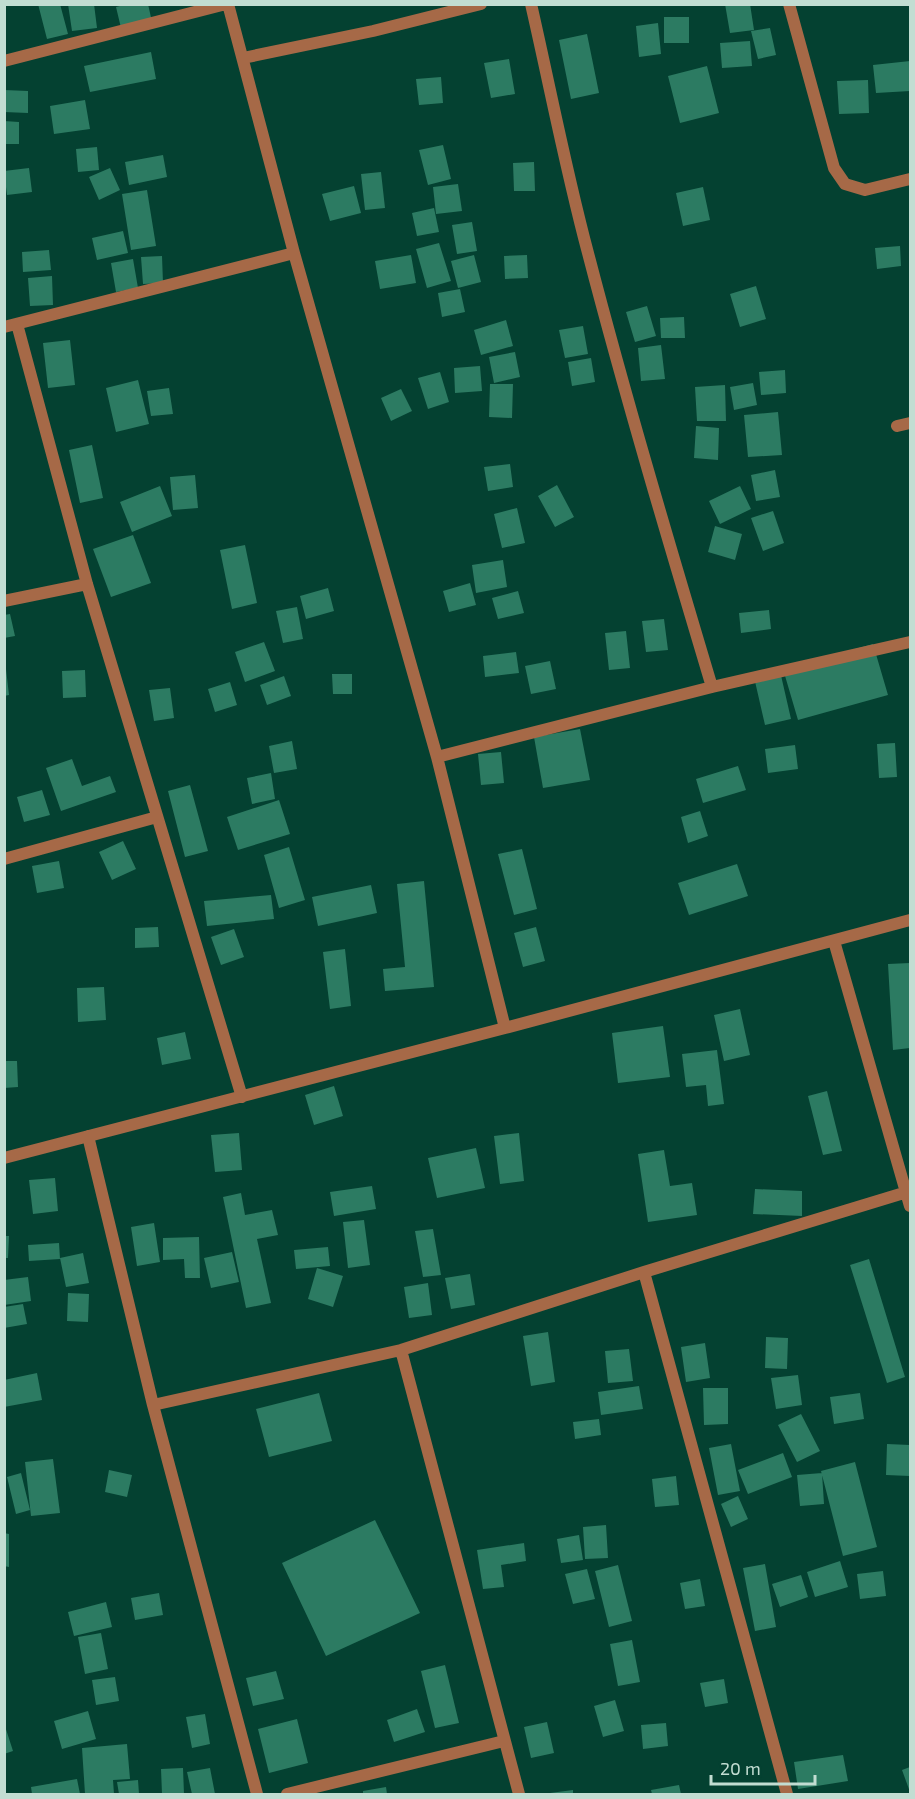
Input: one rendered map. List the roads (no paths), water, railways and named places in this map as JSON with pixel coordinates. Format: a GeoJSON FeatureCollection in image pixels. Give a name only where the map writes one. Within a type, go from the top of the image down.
{"type":"FeatureCollection","features":[{"type":"Feature","properties":{"kind":"street"},"geometry":{"type":"LineString","coordinates":[[4,61],[227,4],[294,253],[437,757],[505,1028]]}},
{"type":"Feature","properties":{"kind":"street"},"geometry":{"type":"LineString","coordinates":[[243,58],[373,31],[481,4]]}},
{"type":"Feature","properties":{"kind":"street"},"geometry":{"type":"LineString","coordinates":[[531,4],[588,252],[635,428],[712,687]]}},
{"type":"Feature","properties":{"kind":"street"},"geometry":{"type":"LineString","coordinates":[[789,4],[834,168],[845,184],[865,190],[910,178]]}},
{"type":"Feature","properties":{"kind":"street"},"geometry":{"type":"LineString","coordinates":[[242,1097],[11,326],[294,253]]}},
{"type":"Feature","properties":{"kind":"street"},"geometry":{"type":"LineString","coordinates":[[897,426],[910,423]]}},
{"type":"Feature","properties":{"kind":"street"},"geometry":{"type":"LineString","coordinates":[[4,601],[87,584]]}},
{"type":"Feature","properties":{"kind":"street"},"geometry":{"type":"LineString","coordinates":[[437,757],[712,687],[910,642]]}},
{"type":"Feature","properties":{"kind":"street"},"geometry":{"type":"LineString","coordinates":[[4,859],[157,817]]}},
{"type":"Feature","properties":{"kind":"street"},"geometry":{"type":"LineString","coordinates":[[4,1158],[910,920]]}},
{"type":"Feature","properties":{"kind":"street"},"geometry":{"type":"LineString","coordinates":[[834,941],[910,1206]]}},
{"type":"Feature","properties":{"kind":"street"},"geometry":{"type":"LineString","coordinates":[[88,1136],[153,1405],[257,1794]]}},
{"type":"Feature","properties":{"kind":"street"},"geometry":{"type":"LineString","coordinates":[[153,1405],[401,1350],[644,1272],[907,1192]]}},
{"type":"Feature","properties":{"kind":"street"},"geometry":{"type":"LineString","coordinates":[[644,1272],[787,1794]]}},
{"type":"Feature","properties":{"kind":"street"},"geometry":{"type":"LineString","coordinates":[[401,1350],[519,1794]]}},
{"type":"Feature","properties":{"kind":"street"},"geometry":{"type":"LineString","coordinates":[[287,1794],[504,1741]]}}]}
